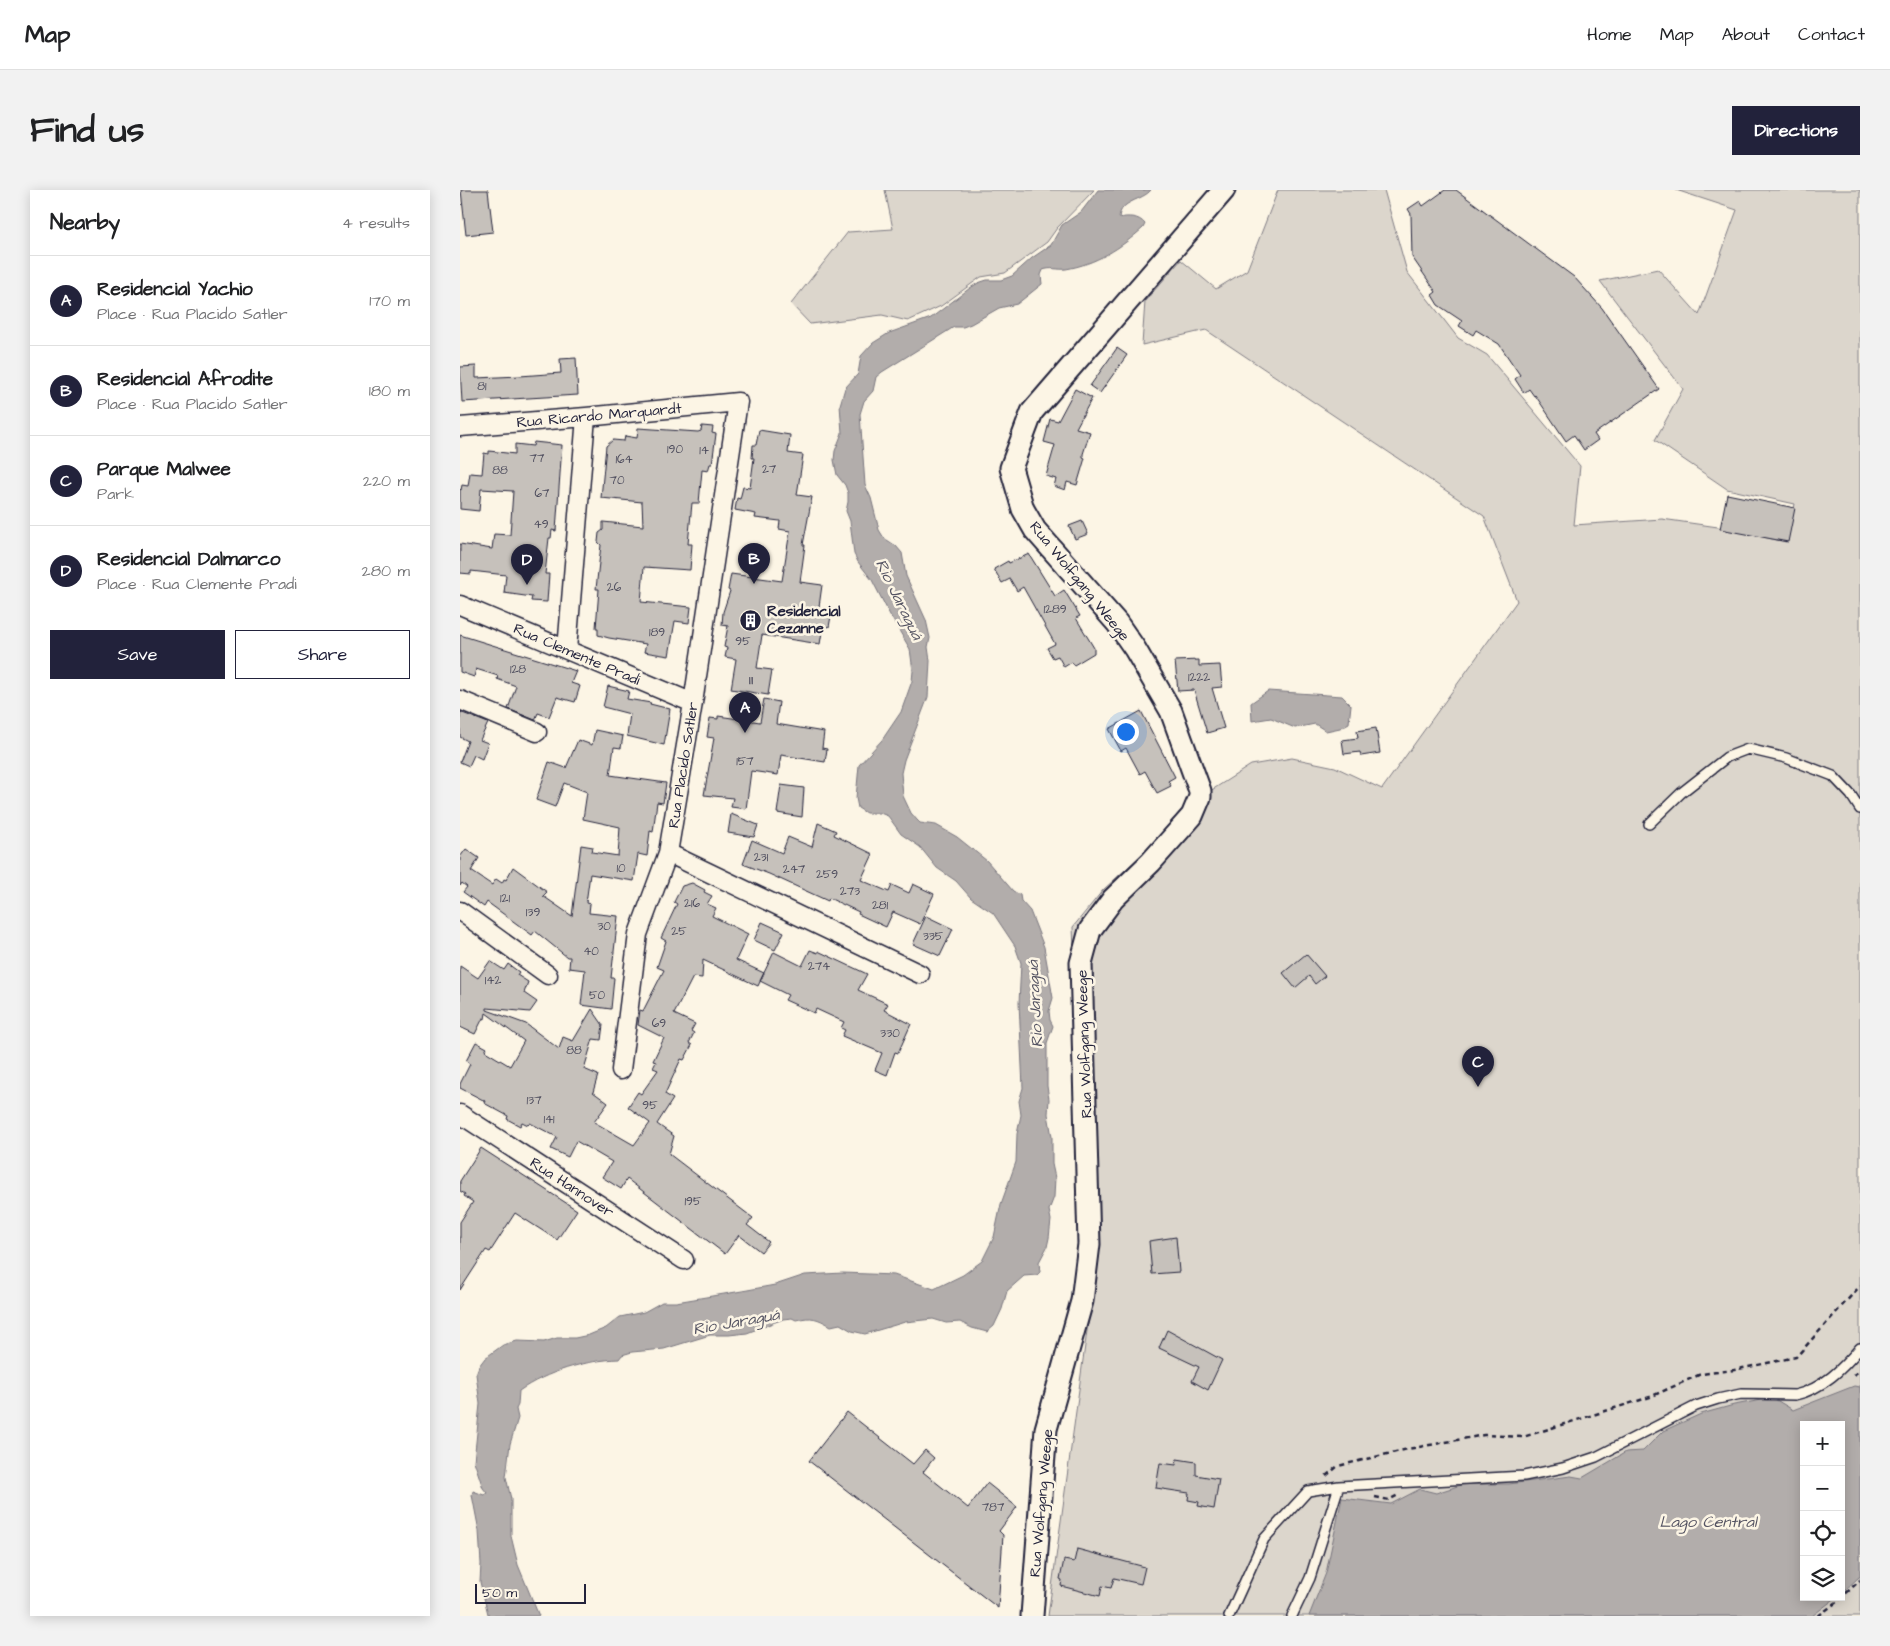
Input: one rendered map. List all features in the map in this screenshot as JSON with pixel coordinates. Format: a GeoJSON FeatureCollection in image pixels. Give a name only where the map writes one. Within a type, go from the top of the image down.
{"type":"FeatureCollection","features":[{"type":"Feature","properties":{"kind":"street","name":"Rua Wolfgang Weege"},"geometry":{"type":"LineString","coordinates":[[1032,1616],[1046,1429],[1082,1301],[1089,1244],[1080,964],[1090,930],[1113,899],[1151,862],[1192,816],[1200,797],[1200,791],[1171,711],[1135,649],[1117,623],[1035,530],[1023,509],[1011,468],[1032,412],[1224,190]]}},
{"type":"Feature","properties":{"kind":"street","name":"Rua Ricardo Marquardt"},"geometry":{"type":"LineString","coordinates":[[460,426],[586,417],[738,402]]}},
{"type":"Feature","properties":{"kind":"street","name":"Rua Placido Satler"},"geometry":{"type":"LineString","coordinates":[[621,1070],[638,934],[668,853],[693,703],[738,402]]}},
{"type":"Feature","properties":{"kind":"street"},"geometry":{"type":"LineString","coordinates":[[567,650],[586,417]]}},
{"type":"Feature","properties":{"kind":"street","name":"Rua Clemente Pradi"},"geometry":{"type":"LineString","coordinates":[[460,605],[693,703]]}},
{"type":"Feature","properties":{"kind":"street"},"geometry":{"type":"LineString","coordinates":[[460,700],[537,732]]}},
{"type":"Feature","properties":{"kind":"street"},"geometry":{"type":"LineString","coordinates":[[668,853],[920,974]]}},
{"type":"Feature","properties":{"kind":"street"},"geometry":{"type":"LineString","coordinates":[[460,911],[548,975]]}},
{"type":"Feature","properties":{"kind":"street","name":"Rua Hannover"},"geometry":{"type":"LineString","coordinates":[[460,1114],[684,1260]]}},
{"type":"Feature","properties":{"kind":"lane"},"geometry":{"type":"LineString","coordinates":[[1649,824],[1681,793],[1727,757],[1748,749],[1786,758],[1833,776],[1850,794],[1860,809]]}},
{"type":"Feature","properties":{"kind":"lane"},"geometry":{"type":"LineString","coordinates":[[1229,1616],[1264,1538],[1308,1491],[1339,1486],[1524,1476],[1563,1468],[1596,1457],[1696,1406],[1741,1394],[1795,1395],[1812,1390],[1840,1371],[1860,1348]]}},
{"type":"Feature","properties":{"kind":"lane"},"geometry":{"type":"LineString","coordinates":[[1292,1616],[1310,1578],[1339,1486]]}},
{"type":"Feature","properties":{"kind":"path"},"geometry":{"type":"LineString","coordinates":[[1308,1491],[1338,1466],[1408,1449],[1484,1435],[1523,1437],[1650,1397],[1701,1374],[1734,1370],[1796,1357],[1860,1286]]}},
{"type":"Feature","properties":{"kind":"path"},"geometry":{"type":"LineString","coordinates":[[1818,1616],[1837,1602],[1860,1580]]}},
{"type":"Feature","properties":{"kind":"shaded area"},"geometry":{"type":"Polygon","coordinates":[[[885,190],[1094,190],[1057,228],[1047,242],[1005,273],[981,277],[941,306],[908,321],[882,315],[810,324],[791,304],[848,232],[893,229],[885,190]]]}},
{"type":"Feature","properties":{"kind":"shaded area"},"geometry":{"type":"Polygon","coordinates":[[[1278,190],[1384,190],[1407,272],[1458,338],[1487,355],[1580,466],[1574,525],[1662,519],[1718,527],[1786,542],[1795,504],[1727,489],[1655,440],[1683,389],[1600,281],[1658,269],[1699,315],[1737,210],[1676,190],[1860,190],[1860,1616],[1048,1616],[1090,1309],[1073,927],[1103,890],[1148,849],[1182,809],[1251,765],[1292,758],[1335,767],[1382,789],[1517,601],[1484,516],[1206,330],[1142,345],[1145,301],[1181,260],[1216,289],[1247,270],[1278,190]]]}},
{"type":"Feature","properties":{"kind":"water","name":"Rio Jaraguá"},"geometry":{"type":"Polygon","coordinates":[[[1098,190],[1151,190],[1127,204],[1120,212],[1119,218],[1130,217],[1143,221],[1145,224],[1143,228],[1126,242],[1098,259],[1077,267],[1043,270],[1041,275],[1042,284],[1017,304],[999,308],[963,327],[954,327],[882,372],[876,377],[873,391],[864,401],[860,414],[865,485],[871,498],[879,530],[884,538],[896,546],[902,553],[906,576],[926,620],[930,638],[928,647],[930,661],[928,697],[904,760],[901,773],[903,796],[911,813],[920,823],[936,825],[957,837],[987,861],[1013,891],[1020,895],[1021,901],[1030,911],[1044,947],[1053,998],[1049,1011],[1053,1026],[1047,1043],[1047,1086],[1049,1099],[1048,1114],[1052,1137],[1052,1164],[1055,1178],[1054,1197],[1049,1210],[1051,1220],[1049,1238],[1047,1247],[1039,1262],[1040,1272],[1037,1275],[1024,1276],[1007,1291],[1002,1309],[994,1326],[987,1332],[960,1322],[946,1323],[933,1319],[905,1322],[865,1334],[852,1331],[840,1324],[831,1326],[814,1318],[783,1319],[747,1333],[710,1335],[664,1349],[632,1352],[622,1355],[619,1359],[567,1368],[530,1384],[519,1391],[516,1409],[518,1418],[510,1444],[506,1477],[511,1499],[511,1536],[518,1565],[539,1616],[490,1616],[480,1582],[479,1531],[472,1495],[473,1491],[484,1495],[487,1493],[483,1488],[474,1461],[480,1404],[476,1374],[485,1358],[503,1345],[517,1341],[544,1342],[557,1338],[575,1338],[589,1335],[606,1328],[620,1317],[644,1312],[662,1302],[676,1302],[775,1285],[805,1275],[843,1273],[894,1275],[934,1289],[963,1275],[982,1261],[994,1237],[1001,1204],[1016,1162],[1017,1134],[1021,1115],[1019,1101],[1023,1088],[1019,1003],[1021,963],[1015,946],[993,913],[971,898],[956,881],[937,868],[920,847],[901,834],[888,816],[880,813],[866,813],[858,808],[856,798],[859,765],[882,740],[901,712],[912,681],[913,671],[910,649],[872,580],[854,554],[850,521],[846,511],[848,493],[845,485],[837,475],[834,460],[835,451],[842,433],[840,405],[845,388],[858,374],[861,356],[873,343],[889,333],[931,318],[978,283],[987,280],[1001,280],[1012,276],[1032,258],[1051,245],[1062,225],[1081,212],[1098,190]]]}},
{"type":"Feature","properties":{"kind":"water"},"geometry":{"type":"Polygon","coordinates":[[[1268,691],[1342,696],[1351,705],[1349,723],[1340,728],[1326,731],[1315,724],[1295,728],[1271,718],[1252,721],[1251,703],[1268,691]]]}},
{"type":"Feature","properties":{"kind":"water","name":"Lago Central"},"geometry":{"type":"Polygon","coordinates":[[[1854,1386],[1860,1387],[1860,1576],[1845,1590],[1845,1421],[1800,1421],[1800,1601],[1832,1601],[1812,1616],[1309,1616],[1326,1573],[1342,1498],[1391,1504],[1420,1489],[1436,1493],[1464,1484],[1509,1484],[1571,1476],[1582,1478],[1626,1452],[1643,1451],[1663,1431],[1701,1414],[1734,1405],[1773,1398],[1793,1410],[1854,1386]]]}},
{"type":"Feature","properties":{"kind":"building"},"geometry":{"type":"Polygon","coordinates":[[[461,190],[488,190],[493,232],[466,235],[461,190]]]}},
{"type":"Feature","properties":{"kind":"building"},"geometry":{"type":"Polygon","coordinates":[[[1445,190],[1456,190],[1574,277],[1602,308],[1659,389],[1594,434],[1598,440],[1584,450],[1574,435],[1566,441],[1529,389],[1524,393],[1515,379],[1520,375],[1499,344],[1476,330],[1473,335],[1459,326],[1462,321],[1438,305],[1432,295],[1436,292],[1412,257],[1411,214],[1408,209],[1420,201],[1423,206],[1445,190]]]}},
{"type":"Feature","properties":{"kind":"building"},"geometry":{"type":"Polygon","coordinates":[[[1117,348],[1127,355],[1100,393],[1090,386],[1117,348]]]}},
{"type":"Feature","properties":{"kind":"building"},"geometry":{"type":"Polygon","coordinates":[[[576,358],[578,395],[462,402],[460,367],[476,366],[476,378],[561,373],[560,359],[576,358]]]}},
{"type":"Feature","properties":{"kind":"building"},"geometry":{"type":"Polygon","coordinates":[[[1075,389],[1092,398],[1076,428],[1090,432],[1083,454],[1085,458],[1077,485],[1067,482],[1065,490],[1054,486],[1056,479],[1046,476],[1055,445],[1044,442],[1050,419],[1058,421],[1075,389]]]}},
{"type":"Feature","properties":{"kind":"building"},"geometry":{"type":"Polygon","coordinates":[[[702,426],[713,427],[712,433],[716,434],[712,464],[710,464],[708,471],[702,470],[699,503],[692,503],[688,544],[692,544],[690,570],[644,567],[641,602],[691,607],[689,623],[675,621],[669,656],[644,652],[646,644],[598,635],[598,628],[596,628],[599,589],[596,589],[601,545],[598,542],[599,533],[603,530],[603,522],[643,526],[642,502],[601,498],[606,446],[613,440],[624,441],[625,436],[637,438],[638,428],[698,432],[701,431],[702,426]]]}},
{"type":"Feature","properties":{"kind":"building"},"geometry":{"type":"Polygon","coordinates":[[[759,430],[790,435],[788,453],[803,455],[797,495],[812,497],[803,545],[805,545],[800,582],[822,585],[818,614],[831,616],[829,627],[823,626],[820,644],[762,635],[757,668],[772,670],[768,695],[731,689],[736,659],[725,657],[727,648],[724,647],[728,626],[722,625],[723,612],[730,591],[728,590],[731,574],[782,581],[790,531],[779,529],[780,521],[755,518],[756,514],[735,510],[737,498],[740,499],[743,487],[750,488],[754,458],[752,458],[753,445],[756,445],[759,430]]]}},
{"type":"Feature","properties":{"kind":"building"},"geometry":{"type":"Polygon","coordinates":[[[534,442],[562,445],[556,531],[552,530],[551,538],[549,538],[545,574],[549,574],[547,602],[531,601],[532,597],[504,593],[506,575],[471,571],[471,574],[460,573],[460,544],[492,549],[494,534],[510,535],[513,491],[481,489],[479,511],[460,509],[460,489],[462,485],[468,486],[470,473],[482,474],[484,453],[489,454],[489,451],[515,454],[515,444],[533,446],[534,442]]]}},
{"type":"Feature","properties":{"kind":"building"},"geometry":{"type":"Polygon","coordinates":[[[1727,494],[1795,508],[1788,542],[1720,529],[1727,494]]]}},
{"type":"Feature","properties":{"kind":"building"},"geometry":{"type":"Polygon","coordinates":[[[1082,521],[1088,534],[1075,539],[1069,526],[1082,521]]]}},
{"type":"Feature","properties":{"kind":"building"},"geometry":{"type":"Polygon","coordinates":[[[1029,554],[1055,596],[1064,590],[1080,616],[1076,618],[1094,648],[1094,653],[1074,665],[1072,662],[1064,667],[1058,656],[1053,658],[1047,648],[1055,644],[1023,587],[1017,591],[1010,579],[1002,583],[994,569],[1008,561],[1009,563],[1029,554]]]}},
{"type":"Feature","properties":{"kind":"building"},"geometry":{"type":"Polygon","coordinates":[[[460,635],[576,671],[571,683],[580,686],[575,702],[557,697],[549,717],[538,713],[535,720],[508,709],[516,686],[497,679],[498,676],[476,669],[474,677],[460,672],[460,635]]]}},
{"type":"Feature","properties":{"kind":"building"},"geometry":{"type":"Polygon","coordinates":[[[1199,660],[1199,666],[1220,665],[1222,687],[1212,688],[1224,728],[1207,733],[1194,690],[1178,691],[1175,661],[1199,660]]]}},
{"type":"Feature","properties":{"kind":"building"},"geometry":{"type":"Polygon","coordinates":[[[608,686],[629,691],[627,699],[651,703],[670,709],[664,745],[627,736],[630,714],[603,707],[608,686]]]}},
{"type":"Feature","properties":{"kind":"building"},"geometry":{"type":"Polygon","coordinates":[[[764,699],[779,702],[776,724],[824,732],[822,748],[827,749],[825,762],[781,755],[778,775],[751,771],[746,809],[731,807],[733,798],[704,795],[714,738],[707,737],[710,718],[718,719],[718,716],[760,722],[764,699]]]}},
{"type":"Feature","properties":{"kind":"building"},"geometry":{"type":"Polygon","coordinates":[[[1141,711],[1175,777],[1168,781],[1171,786],[1157,793],[1145,771],[1140,774],[1126,748],[1121,751],[1109,729],[1141,711]]]}},
{"type":"Feature","properties":{"kind":"building"},"geometry":{"type":"Polygon","coordinates":[[[460,712],[488,723],[480,740],[488,743],[482,759],[474,755],[469,766],[460,762],[468,741],[460,737],[460,712]]]}},
{"type":"Feature","properties":{"kind":"building"},"geometry":{"type":"Polygon","coordinates":[[[1376,728],[1380,753],[1361,756],[1360,752],[1344,754],[1342,740],[1358,738],[1357,731],[1376,728]]]}},
{"type":"Feature","properties":{"kind":"building"},"geometry":{"type":"Polygon","coordinates":[[[595,730],[623,736],[621,748],[614,747],[610,775],[666,783],[663,803],[657,802],[653,832],[650,831],[647,856],[638,854],[634,881],[590,874],[586,903],[590,904],[589,913],[618,916],[611,978],[614,978],[611,1009],[581,1005],[585,970],[569,968],[570,957],[567,957],[535,931],[532,935],[487,902],[484,907],[463,892],[467,887],[462,883],[460,886],[460,857],[466,849],[479,858],[471,871],[492,885],[496,879],[502,883],[504,879],[506,880],[513,867],[547,892],[543,896],[572,916],[581,845],[593,847],[592,852],[618,856],[620,827],[583,819],[587,792],[564,783],[555,807],[536,800],[549,762],[566,768],[578,740],[592,745],[595,730]]]}},
{"type":"Feature","properties":{"kind":"building"},"geometry":{"type":"Polygon","coordinates":[[[781,785],[804,788],[802,817],[777,813],[781,785]]]}},
{"type":"Feature","properties":{"kind":"building"},"geometry":{"type":"Polygon","coordinates":[[[731,814],[758,825],[754,837],[728,833],[731,814]]]}},
{"type":"Feature","properties":{"kind":"building"},"geometry":{"type":"Polygon","coordinates":[[[818,823],[836,831],[834,835],[873,854],[861,880],[889,892],[892,885],[909,893],[913,884],[934,894],[920,924],[893,912],[886,927],[829,898],[828,901],[743,864],[752,840],[782,853],[788,837],[812,847],[818,823]]]}},
{"type":"Feature","properties":{"kind":"building"},"geometry":{"type":"Polygon","coordinates":[[[692,883],[712,896],[707,904],[716,908],[712,916],[748,934],[736,960],[764,973],[758,986],[703,960],[702,978],[693,977],[674,1014],[695,1024],[691,1031],[694,1033],[689,1043],[692,1045],[684,1060],[681,1059],[665,1094],[673,1099],[657,1124],[674,1136],[669,1154],[753,1218],[747,1225],[769,1242],[761,1252],[739,1235],[725,1254],[627,1179],[621,1189],[602,1177],[612,1162],[576,1141],[568,1157],[551,1149],[557,1137],[530,1123],[528,1125],[522,1122],[520,1126],[507,1119],[508,1116],[484,1103],[485,1101],[460,1088],[460,1084],[470,1064],[466,1061],[476,1042],[487,1048],[485,1051],[510,1066],[524,1041],[486,1013],[485,1019],[483,1018],[475,1034],[460,1027],[460,966],[478,978],[490,961],[504,970],[508,964],[519,972],[517,975],[528,982],[524,993],[537,1002],[530,1012],[487,1008],[487,1010],[526,1024],[559,1049],[563,1037],[573,1041],[592,1009],[603,1025],[601,1040],[593,1039],[584,1069],[598,1075],[593,1092],[608,1103],[594,1122],[634,1145],[650,1123],[628,1107],[638,1092],[641,1094],[658,1070],[653,1068],[656,1062],[653,1061],[664,1038],[638,1025],[640,1010],[643,1011],[664,970],[657,967],[666,941],[661,938],[677,904],[674,902],[682,886],[692,883]]]}},
{"type":"Feature","properties":{"kind":"building"},"geometry":{"type":"Polygon","coordinates":[[[926,916],[953,929],[940,956],[913,944],[926,916]]]}},
{"type":"Feature","properties":{"kind":"building"},"geometry":{"type":"Polygon","coordinates":[[[762,922],[784,932],[775,950],[754,940],[762,922]]]}},
{"type":"Feature","properties":{"kind":"building"},"geometry":{"type":"Polygon","coordinates":[[[810,950],[818,953],[818,951],[867,974],[858,990],[888,1004],[884,1010],[911,1024],[898,1053],[895,1052],[887,1075],[875,1070],[882,1053],[842,1036],[845,1030],[841,1028],[844,1022],[816,1009],[814,1013],[785,1000],[788,995],[760,981],[774,952],[802,966],[810,950]]]}},
{"type":"Feature","properties":{"kind":"building"},"geometry":{"type":"Polygon","coordinates":[[[1306,954],[1325,976],[1315,984],[1309,976],[1295,988],[1283,973],[1306,954]]]}},
{"type":"Feature","properties":{"kind":"building"},"geometry":{"type":"Polygon","coordinates":[[[481,1148],[577,1210],[557,1240],[515,1213],[490,1252],[486,1250],[460,1290],[460,1222],[473,1202],[460,1191],[460,1181],[481,1148]]]}},
{"type":"Feature","properties":{"kind":"building"},"geometry":{"type":"Polygon","coordinates":[[[1176,1237],[1179,1272],[1152,1274],[1149,1241],[1176,1237]]]}},
{"type":"Feature","properties":{"kind":"building"},"geometry":{"type":"Polygon","coordinates":[[[1167,1330],[1222,1360],[1208,1390],[1192,1381],[1199,1367],[1159,1348],[1167,1330]]]}},
{"type":"Feature","properties":{"kind":"building"},"geometry":{"type":"Polygon","coordinates":[[[847,1412],[913,1464],[925,1450],[934,1458],[923,1472],[968,1508],[987,1483],[1017,1507],[999,1531],[1003,1535],[998,1608],[809,1461],[847,1412]]]}},
{"type":"Feature","properties":{"kind":"building"},"geometry":{"type":"Polygon","coordinates":[[[1177,1459],[1196,1462],[1196,1475],[1219,1479],[1214,1509],[1198,1506],[1199,1502],[1188,1500],[1189,1493],[1156,1488],[1160,1463],[1176,1465],[1177,1459]]]}},
{"type":"Feature","properties":{"kind":"building"},"geometry":{"type":"Polygon","coordinates":[[[1077,1549],[1145,1567],[1141,1584],[1114,1578],[1111,1588],[1102,1586],[1100,1596],[1061,1586],[1062,1580],[1060,1579],[1064,1560],[1074,1562],[1077,1549]]]}},
{"type":"Feature","properties":{"kind":"place","name":"Residencial Afrodite"},"geometry":{"type":"Point","coordinates":[754,584]}},
{"type":"Feature","properties":{"kind":"place","name":"Residencial Dalmarco"},"geometry":{"type":"Point","coordinates":[527,585]}},
{"type":"Feature","properties":{"kind":"place","name":"Residencial Cezanne"},"geometry":{"type":"Point","coordinates":[751,620]}},
{"type":"Feature","properties":{"kind":"place","name":"Residencial Yachio"},"geometry":{"type":"Point","coordinates":[745,733]}},
{"type":"Feature","properties":{"kind":"place","name":"Parque Malwee"},"geometry":{"type":"Point","coordinates":[1478,1087]}}]}
